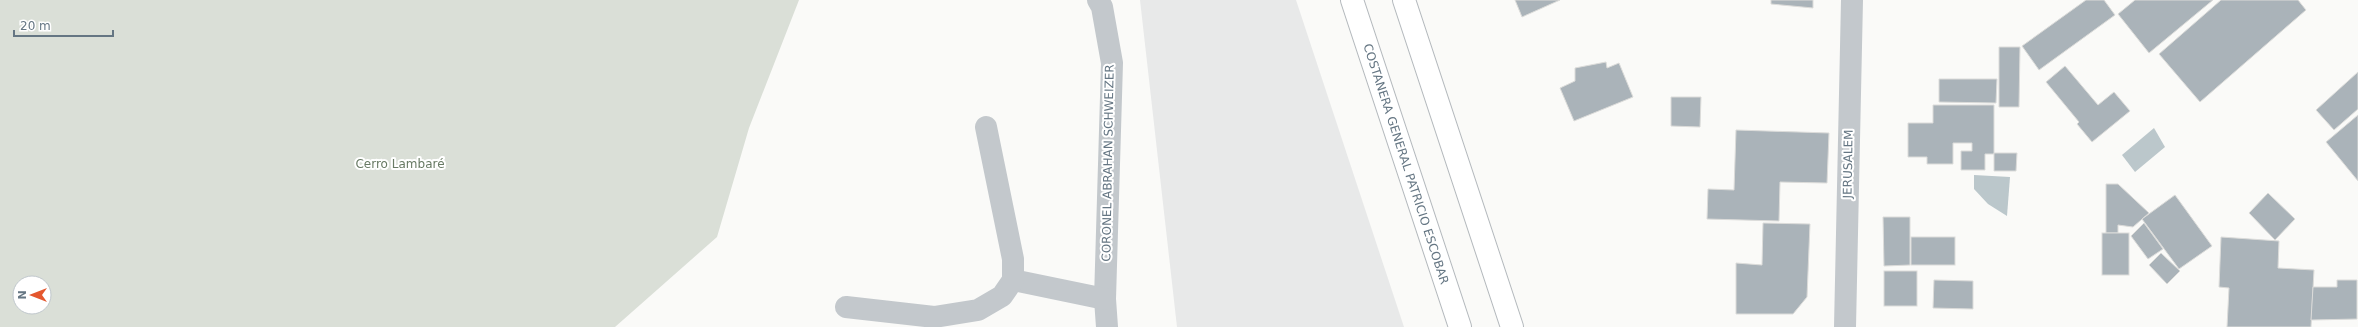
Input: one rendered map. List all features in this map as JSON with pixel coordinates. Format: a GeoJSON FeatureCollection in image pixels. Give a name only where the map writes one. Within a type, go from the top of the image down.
{"type":"FeatureCollection","features":[{"type":"Feature","properties":{"kind":"highway","name":"COSTANERA GENERAL PATRICIO ESCOBAR"},"geometry":{"type":"LineString","coordinates":[[1352,0],[1460,327]]}},
{"type":"Feature","properties":{"kind":"highway"},"geometry":{"type":"LineString","coordinates":[[1404,0],[1512,327]]}},
{"type":"Feature","properties":{"kind":"street","name":"CORONEL ABRAHAN SCHWEIZER"},"geometry":{"type":"LineString","coordinates":[[1098,0],[1102,7],[1112,63],[1105,299],[1107,327]]}},
{"type":"Feature","properties":{"kind":"street","name":"JERUSALEM"},"geometry":{"type":"LineString","coordinates":[[1845,327],[1852,0]]}},
{"type":"Feature","properties":{"kind":"street"},"geometry":{"type":"LineString","coordinates":[[846,307],[934,317],[978,310],[1002,296],[1013,280],[1013,259],[986,127]]}},
{"type":"Feature","properties":{"kind":"street"},"geometry":{"type":"LineString","coordinates":[[1013,280],[1105,299]]}},
{"type":"Feature","properties":{"kind":"shaded area"},"geometry":{"type":"Polygon","coordinates":[[[1140,0],[1296,0],[1404,327],[1177,327],[1140,0]]]}},
{"type":"Feature","properties":{"kind":"shaded area"},"geometry":{"type":"Polygon","coordinates":[[[2154,128],[2165,147],[2135,172],[2122,155],[2154,128]]]}},
{"type":"Feature","properties":{"kind":"shaded area"},"geometry":{"type":"Polygon","coordinates":[[[1974,175],[2010,177],[2007,216],[1988,204],[1974,189],[1974,175]]]}},
{"type":"Feature","properties":{"kind":"green space","name":"Cerro Lambaré"},"geometry":{"type":"Polygon","coordinates":[[[0,0],[799,0],[749,128],[717,237],[615,327],[0,327],[0,0]]]}},
{"type":"Feature","properties":{"kind":"building"},"geometry":{"type":"Polygon","coordinates":[[[1515,0],[1560,0],[1522,17],[1515,0]]]}},
{"type":"Feature","properties":{"kind":"building"},"geometry":{"type":"Polygon","coordinates":[[[1771,0],[1813,0],[1813,8],[1771,4],[1771,0]]]}},
{"type":"Feature","properties":{"kind":"building"},"geometry":{"type":"Polygon","coordinates":[[[2086,0],[2104,0],[2115,15],[2039,70],[2022,46],[2086,0]]]}},
{"type":"Feature","properties":{"kind":"building"},"geometry":{"type":"Polygon","coordinates":[[[2135,0],[2213,0],[2149,53],[2118,14],[2135,0]]]}},
{"type":"Feature","properties":{"kind":"building"},"geometry":{"type":"Polygon","coordinates":[[[2221,0],[2298,0],[2306,10],[2200,102],[2159,54],[2221,0]]]}},
{"type":"Feature","properties":{"kind":"building"},"geometry":{"type":"Polygon","coordinates":[[[1999,47],[2020,47],[2019,107],[1999,107],[1999,47]]]}},
{"type":"Feature","properties":{"kind":"building"},"geometry":{"type":"Polygon","coordinates":[[[1606,62],[1607,68],[1619,63],[1633,97],[1574,121],[1560,88],[1575,81],[1575,68],[1606,62]]]}},
{"type":"Feature","properties":{"kind":"building"},"geometry":{"type":"Polygon","coordinates":[[[2065,66],[2098,105],[2114,92],[2130,111],[2092,142],[2077,124],[2079,122],[2046,82],[2065,66]]]}},
{"type":"Feature","properties":{"kind":"building"},"geometry":{"type":"Polygon","coordinates":[[[2358,72],[2358,109],[2334,130],[2316,110],[2358,72]]]}},
{"type":"Feature","properties":{"kind":"building"},"geometry":{"type":"Polygon","coordinates":[[[1939,79],[1997,79],[1996,103],[1939,102],[1939,79]]]}},
{"type":"Feature","properties":{"kind":"building"},"geometry":{"type":"Polygon","coordinates":[[[1671,97],[1701,97],[1700,127],[1671,126],[1671,97]]]}},
{"type":"Feature","properties":{"kind":"building"},"geometry":{"type":"Polygon","coordinates":[[[1933,105],[1994,105],[1994,154],[1985,154],[1985,170],[1961,170],[1961,151],[1972,151],[1972,143],[1953,143],[1953,164],[1927,164],[1927,157],[1908,157],[1908,123],[1933,123],[1933,105]]]}},
{"type":"Feature","properties":{"kind":"building"},"geometry":{"type":"Polygon","coordinates":[[[2358,115],[2358,181],[2326,142],[2358,115]]]}},
{"type":"Feature","properties":{"kind":"building"},"geometry":{"type":"Polygon","coordinates":[[[1736,130],[1829,133],[1827,183],[1780,182],[1779,221],[1707,219],[1708,189],[1734,190],[1736,130]]]}},
{"type":"Feature","properties":{"kind":"building"},"geometry":{"type":"Polygon","coordinates":[[[1994,153],[2017,153],[2016,171],[1994,171],[1994,153]]]}},
{"type":"Feature","properties":{"kind":"building"},"geometry":{"type":"Polygon","coordinates":[[[2106,184],[2118,184],[2149,213],[2133,227],[2118,225],[2118,233],[2106,233],[2106,184]]]}},
{"type":"Feature","properties":{"kind":"building"},"geometry":{"type":"Polygon","coordinates":[[[2268,193],[2295,219],[2275,240],[2249,213],[2268,193]]]}},
{"type":"Feature","properties":{"kind":"building"},"geometry":{"type":"Polygon","coordinates":[[[2175,195],[2212,246],[2179,269],[2142,219],[2175,195]]]}},
{"type":"Feature","properties":{"kind":"building"},"geometry":{"type":"Polygon","coordinates":[[[1883,217],[1910,217],[1910,265],[1884,266],[1883,217]]]}},
{"type":"Feature","properties":{"kind":"building"},"geometry":{"type":"Polygon","coordinates":[[[1763,223],[1810,224],[1807,297],[1793,314],[1736,314],[1736,263],[1762,265],[1763,223]]]}},
{"type":"Feature","properties":{"kind":"building"},"geometry":{"type":"Polygon","coordinates":[[[2144,223],[2163,249],[2148,259],[2131,236],[2144,223]]]}},
{"type":"Feature","properties":{"kind":"building"},"geometry":{"type":"Polygon","coordinates":[[[2102,233],[2129,233],[2129,275],[2102,275],[2102,233]]]}},
{"type":"Feature","properties":{"kind":"building"},"geometry":{"type":"Polygon","coordinates":[[[1911,237],[1955,237],[1955,265],[1911,265],[1911,237]]]}},
{"type":"Feature","properties":{"kind":"building"},"geometry":{"type":"Polygon","coordinates":[[[2221,237],[2279,241],[2278,268],[2314,270],[2311,327],[2227,327],[2229,288],[2219,287],[2221,237]]]}},
{"type":"Feature","properties":{"kind":"building"},"geometry":{"type":"Polygon","coordinates":[[[2161,253],[2180,271],[2167,284],[2149,265],[2161,253]]]}},
{"type":"Feature","properties":{"kind":"building"},"geometry":{"type":"Polygon","coordinates":[[[1884,271],[1917,271],[1917,306],[1884,306],[1884,271]]]}},
{"type":"Feature","properties":{"kind":"building"},"geometry":{"type":"Polygon","coordinates":[[[1934,280],[1973,281],[1973,309],[1933,308],[1934,280]]]}},
{"type":"Feature","properties":{"kind":"building"},"geometry":{"type":"Polygon","coordinates":[[[2337,280],[2357,280],[2357,319],[2311,320],[2313,287],[2337,287],[2337,280]]]}}]}
